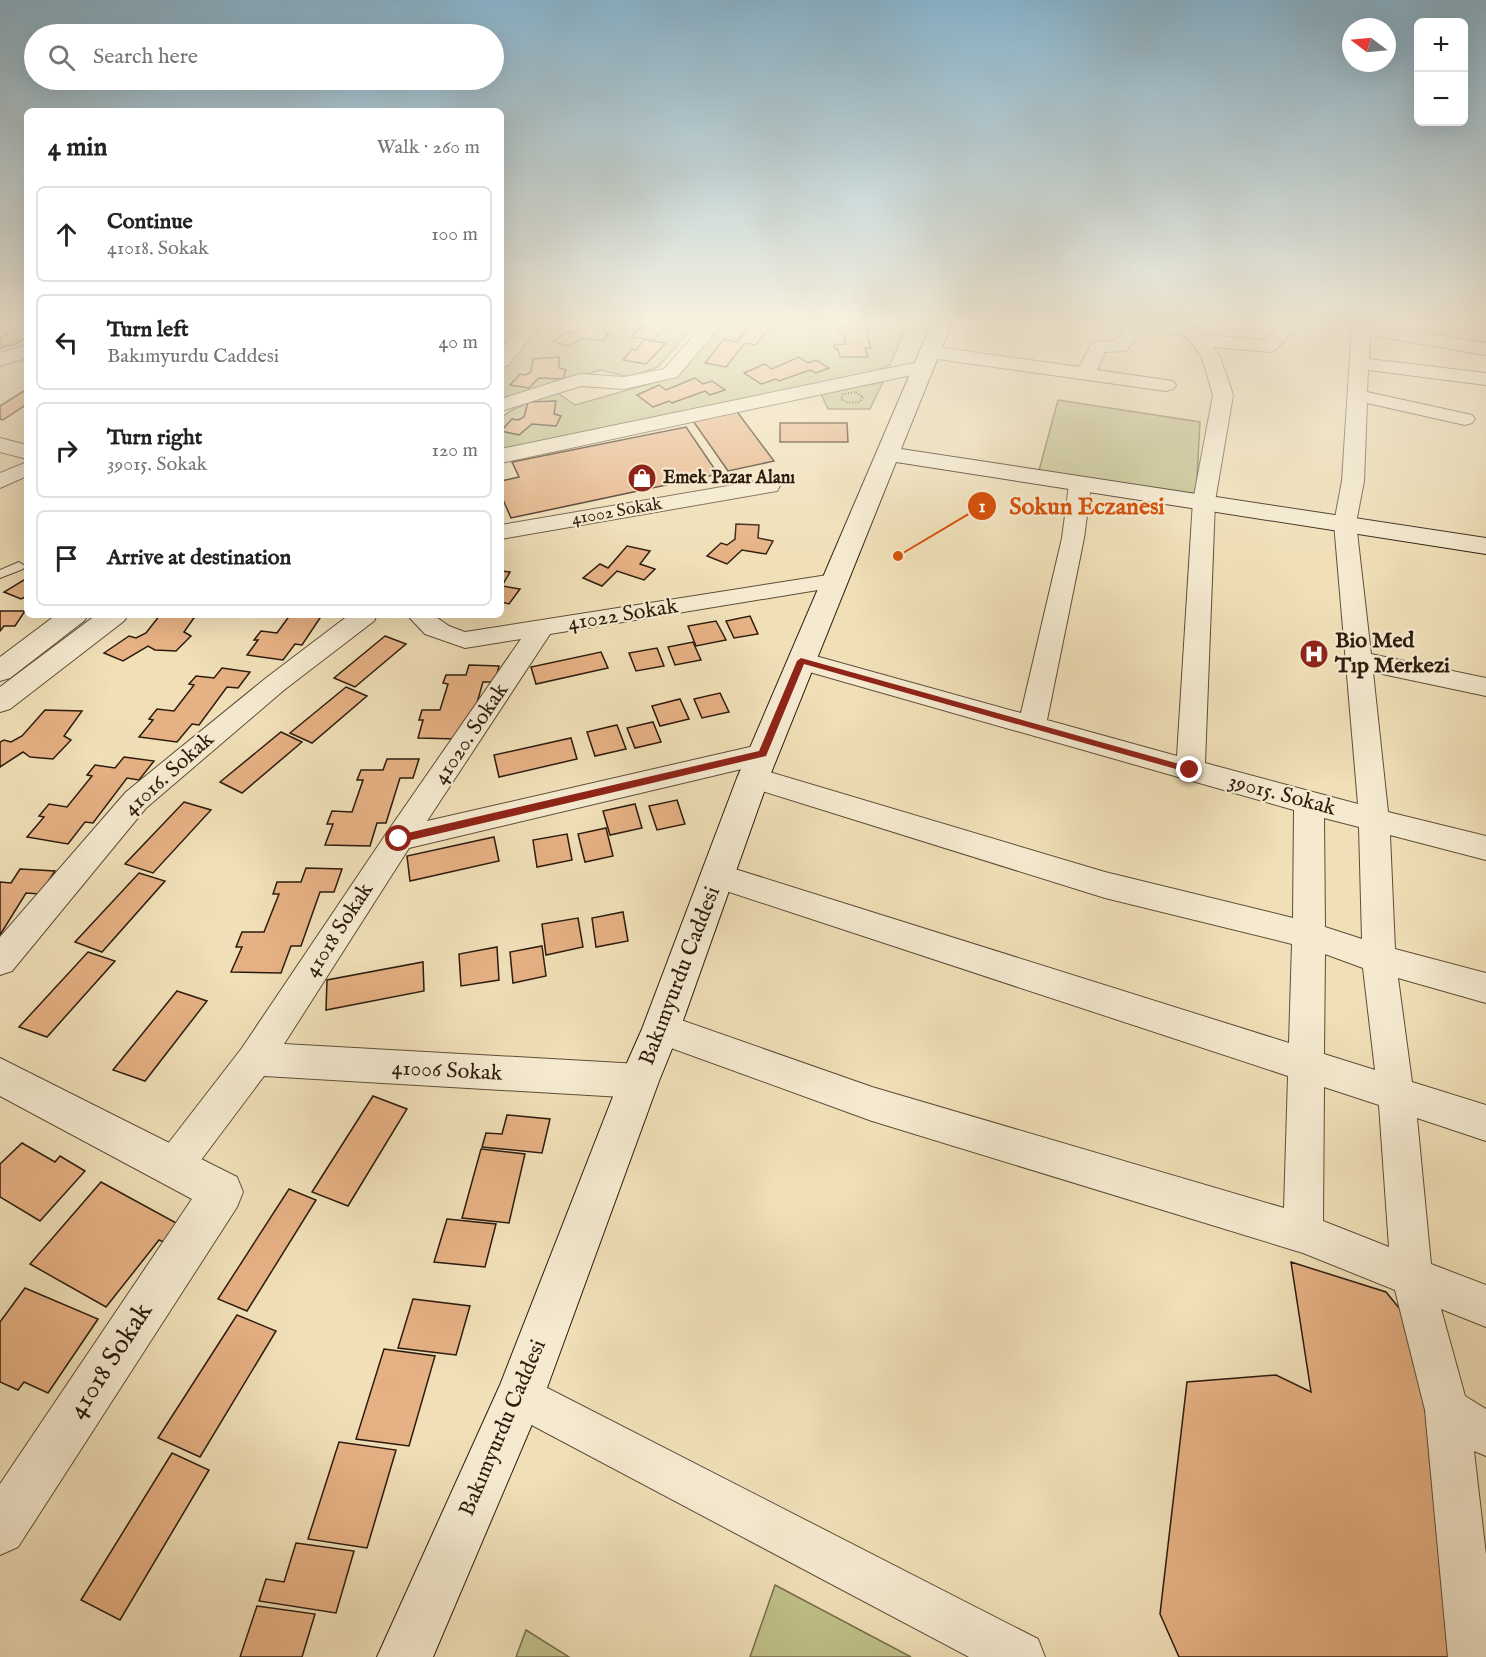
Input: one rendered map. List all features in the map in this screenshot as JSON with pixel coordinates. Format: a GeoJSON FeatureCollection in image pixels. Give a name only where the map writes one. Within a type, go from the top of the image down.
{"type":"FeatureCollection","features":[{"type":"Feature","properties":{"kind":"main road"},"geometry":{"type":"LineString","coordinates":[[504,455],[715,402]]}},
{"type":"Feature","properties":{"kind":"main road","name":"Bakımyurdu Caddesi"},"geometry":{"type":"LineString","coordinates":[[412,1647],[520,1396],[719,876],[758,766],[908,402]]}},
{"type":"Feature","properties":{"kind":"main road"},"geometry":{"type":"LineString","coordinates":[[0,445],[24,451]]}},
{"type":"Feature","properties":{"kind":"main road"},"geometry":{"type":"LineString","coordinates":[[886,454],[1080,485],[1346,523],[1485,549]]}},
{"type":"Feature","properties":{"kind":"main road"},"geometry":{"type":"LineString","coordinates":[[0,671],[70,618]]}},
{"type":"Feature","properties":{"kind":"main road"},"geometry":{"type":"LineString","coordinates":[[0,702],[110,618]]}},
{"type":"Feature","properties":{"kind":"main road"},"geometry":{"type":"LineString","coordinates":[[0,1076],[173,1167]]}},
{"type":"Feature","properties":{"kind":"main road","name":"41018 Sokak"},"geometry":{"type":"LineString","coordinates":[[2,1521],[222,1192],[173,1167]]}},
{"type":"Feature","properties":{"kind":"street"},"geometry":{"type":"LineString","coordinates":[[1190,770],[1204,501],[1223,402]]}},
{"type":"Feature","properties":{"kind":"street"},"geometry":{"type":"LineString","coordinates":[[1356,402],[1353,481],[1346,523],[1374,820],[1379,959],[1396,1095],[1412,1276],[1447,1410],[1473,1657]]}},
{"type":"Feature","properties":{"kind":"street"},"geometry":{"type":"LineString","coordinates":[[1389,402],[1465,419]]}},
{"type":"Feature","properties":{"kind":"street"},"geometry":{"type":"LineString","coordinates":[[0,482],[24,470]]}},
{"type":"Feature","properties":{"kind":"street"},"geometry":{"type":"LineString","coordinates":[[1032,726],[1073,538],[1080,485]]}},
{"type":"Feature","properties":{"kind":"street","name":"41002 Sokak"},"geometry":{"type":"LineString","coordinates":[[504,531],[769,486]]}},
{"type":"Feature","properties":{"kind":"street","name":"41022 Sokak"},"geometry":{"type":"LineString","coordinates":[[421,618],[441,633],[465,640],[834,581]]}},
{"type":"Feature","properties":{"kind":"street","name":"41016. Sokak"},"geometry":{"type":"LineString","coordinates":[[0,961],[136,800],[275,684],[361,618]]}},
{"type":"Feature","properties":{"kind":"street","name":"41020. Sokak"},"geometry":{"type":"LineString","coordinates":[[399,839],[542,628]]}},
{"type":"Feature","properties":{"kind":"street"},"geometry":{"type":"LineString","coordinates":[[1358,660],[1486,687]]}},
{"type":"Feature","properties":{"kind":"street","name":"39015. Sokak"},"geometry":{"type":"LineString","coordinates":[[801,661],[1309,803],[1486,848]]}},
{"type":"Feature","properties":{"kind":"street"},"geometry":{"type":"LineString","coordinates":[[399,839],[758,766],[1105,885],[1309,935],[1379,959],[1486,988]]}},
{"type":"Feature","properties":{"kind":"street"},"geometry":{"type":"LineString","coordinates":[[1303,1233],[1309,935],[1309,803]]}},
{"type":"Feature","properties":{"kind":"street","name":"41018 Sokak"},"geometry":{"type":"LineString","coordinates":[[173,1167],[255,1059],[399,839]]}},
{"type":"Feature","properties":{"kind":"street"},"geometry":{"type":"LineString","coordinates":[[719,876],[1486,1123]]}},
{"type":"Feature","properties":{"kind":"street"},"geometry":{"type":"LineString","coordinates":[[661,1029],[872,1104],[1303,1233],[1486,1306]]}},
{"type":"Feature","properties":{"kind":"street","name":"41006 Sokak"},"geometry":{"type":"LineString","coordinates":[[255,1059],[639,1081]]}},
{"type":"Feature","properties":{"kind":"street"},"geometry":{"type":"LineString","coordinates":[[520,1396],[1020,1657]]}},
{"type":"Feature","properties":{"kind":"street"},"geometry":{"type":"LineString","coordinates":[[1447,1410],[1486,1434]]}},
{"type":"Feature","properties":{"kind":"lane"},"geometry":{"type":"LineString","coordinates":[[0,574],[19,566]]}},
{"type":"Feature","properties":{"kind":"green space"},"geometry":{"type":"Polygon","coordinates":[[[530,402],[571,402],[575,405],[584,402],[726,402],[504,448],[504,416],[510,411],[530,402]]]}},
{"type":"Feature","properties":{"kind":"green space"},"geometry":{"type":"Polygon","coordinates":[[[825,402],[873,402],[870,409],[828,409],[825,402]]]}},
{"type":"Feature","properties":{"kind":"green space"},"geometry":{"type":"Polygon","coordinates":[[[1057,402],[1073,402],[1200,422],[1196,496],[1038,474],[1057,402]]]}},
{"type":"Feature","properties":{"kind":"green space"},"geometry":{"type":"Polygon","coordinates":[[[775,1585],[911,1657],[750,1657],[775,1585]]]}},
{"type":"Feature","properties":{"kind":"green space"},"geometry":{"type":"Polygon","coordinates":[[[526,1630],[569,1657],[516,1657],[526,1630]]]}},
{"type":"Feature","properties":{"kind":"building"},"geometry":{"type":"Polygon","coordinates":[[[6,402],[24,402],[24,406],[3,420],[0,419],[0,406],[6,402]]]}},
{"type":"Feature","properties":{"kind":"building"},"geometry":{"type":"Polygon","coordinates":[[[528,402],[556,402],[554,414],[561,416],[556,426],[532,424],[519,435],[504,432],[504,428],[512,419],[518,420],[524,417],[528,402]]]}},
{"type":"Feature","properties":{"kind":"building"},"geometry":{"type":"Polygon","coordinates":[[[647,402],[665,402],[653,407],[647,402]]]}},
{"type":"Feature","properties":{"kind":"building"},"geometry":{"type":"Polygon","coordinates":[[[735,409],[774,461],[728,471],[691,418],[735,409]]]}},
{"type":"Feature","properties":{"kind":"building"},"geometry":{"type":"Polygon","coordinates":[[[780,423],[847,423],[848,442],[780,442],[780,423]]]}},
{"type":"Feature","properties":{"kind":"building"},"geometry":{"type":"Polygon","coordinates":[[[686,427],[718,474],[511,518],[504,502],[504,480],[519,477],[512,462],[686,427]]]}},
{"type":"Feature","properties":{"kind":"building"},"geometry":{"type":"Polygon","coordinates":[[[736,524],[759,525],[758,538],[773,541],[766,554],[742,550],[727,564],[707,556],[721,543],[727,545],[735,539],[736,524]]]}},
{"type":"Feature","properties":{"kind":"building"},"geometry":{"type":"Polygon","coordinates":[[[627,546],[650,551],[640,564],[655,569],[644,580],[617,571],[602,586],[583,578],[600,564],[608,568],[627,546]]]}},
{"type":"Feature","properties":{"kind":"building"},"geometry":{"type":"Polygon","coordinates":[[[504,571],[510,572],[504,582],[504,571]]]}},
{"type":"Feature","properties":{"kind":"building"},"geometry":{"type":"Polygon","coordinates":[[[24,580],[24,598],[21,599],[4,592],[24,580]]]}},
{"type":"Feature","properties":{"kind":"building"},"geometry":{"type":"Polygon","coordinates":[[[504,586],[520,589],[509,604],[504,603],[504,586]]]}},
{"type":"Feature","properties":{"kind":"building"},"geometry":{"type":"Polygon","coordinates":[[[0,611],[24,611],[15,626],[4,626],[0,631],[0,611]]]}},
{"type":"Feature","properties":{"kind":"building"},"geometry":{"type":"Polygon","coordinates":[[[750,616],[758,634],[734,638],[726,621],[750,616]]]}},
{"type":"Feature","properties":{"kind":"building"},"geometry":{"type":"Polygon","coordinates":[[[158,618],[194,618],[184,632],[191,636],[176,651],[155,650],[148,646],[123,661],[104,653],[129,636],[136,638],[146,633],[158,618]]]}},
{"type":"Feature","properties":{"kind":"building"},"geometry":{"type":"Polygon","coordinates":[[[288,618],[320,618],[302,645],[295,644],[283,660],[247,655],[258,640],[254,640],[261,631],[277,633],[288,618]]]}},
{"type":"Feature","properties":{"kind":"building"},"geometry":{"type":"Polygon","coordinates":[[[716,621],[726,640],[696,646],[688,626],[716,621]]]}},
{"type":"Feature","properties":{"kind":"building"},"geometry":{"type":"Polygon","coordinates":[[[385,636],[406,644],[355,687],[334,678],[385,636]]]}},
{"type":"Feature","properties":{"kind":"building"},"geometry":{"type":"Polygon","coordinates":[[[693,642],[701,660],[675,665],[668,647],[693,642]]]}},
{"type":"Feature","properties":{"kind":"building"},"geometry":{"type":"Polygon","coordinates":[[[657,648],[664,666],[636,671],[629,653],[657,648]]]}},
{"type":"Feature","properties":{"kind":"building"},"geometry":{"type":"Polygon","coordinates":[[[601,652],[608,668],[536,684],[531,667],[601,652]]]}},
{"type":"Feature","properties":{"kind":"building"},"geometry":{"type":"Polygon","coordinates":[[[469,665],[499,666],[495,682],[483,682],[472,720],[465,720],[459,739],[418,738],[423,720],[419,720],[422,710],[440,710],[448,684],[443,683],[446,675],[466,675],[469,665]]]}},
{"type":"Feature","properties":{"kind":"building"},"geometry":{"type":"Polygon","coordinates":[[[222,668],[250,672],[238,688],[227,687],[199,725],[192,724],[177,742],[139,737],[153,720],[149,719],[157,709],[174,711],[194,685],[189,684],[196,676],[214,678],[222,668]]]}},
{"type":"Feature","properties":{"kind":"building"},"geometry":{"type":"Polygon","coordinates":[[[346,687],[367,696],[312,743],[290,733],[346,687]]]}},
{"type":"Feature","properties":{"kind":"building"},"geometry":{"type":"Polygon","coordinates":[[[720,693],[729,712],[702,718],[694,699],[720,693]]]}},
{"type":"Feature","properties":{"kind":"building"},"geometry":{"type":"Polygon","coordinates":[[[680,699],[689,719],[660,726],[652,706],[680,699]]]}},
{"type":"Feature","properties":{"kind":"building"},"geometry":{"type":"Polygon","coordinates":[[[45,710],[82,711],[64,736],[71,740],[53,759],[30,757],[23,752],[0,767],[0,742],[4,740],[11,742],[22,736],[45,710]]]}},
{"type":"Feature","properties":{"kind":"building"},"geometry":{"type":"Polygon","coordinates":[[[653,722],[661,742],[635,748],[627,728],[653,722]]]}},
{"type":"Feature","properties":{"kind":"building"},"geometry":{"type":"Polygon","coordinates":[[[617,725],[626,749],[595,756],[587,732],[617,725]]]}},
{"type":"Feature","properties":{"kind":"building"},"geometry":{"type":"Polygon","coordinates":[[[281,732],[302,742],[242,793],[220,782],[281,732]]]}},
{"type":"Feature","properties":{"kind":"building"},"geometry":{"type":"Polygon","coordinates":[[[571,738],[577,759],[499,777],[494,755],[571,738]]]}},
{"type":"Feature","properties":{"kind":"building"},"geometry":{"type":"Polygon","coordinates":[[[124,757],[154,761],[139,780],[127,778],[93,823],[85,822],[68,844],[27,837],[44,817],[39,816],[49,804],[67,807],[92,776],[87,775],[95,765],[115,768],[124,757]]]}},
{"type":"Feature","properties":{"kind":"building"},"geometry":{"type":"Polygon","coordinates":[[[387,759],[419,759],[413,778],[400,778],[386,823],[377,823],[370,846],[325,845],[333,824],[327,824],[332,811],[352,812],[363,780],[357,780],[361,770],[383,770],[387,759]]]}},
{"type":"Feature","properties":{"kind":"building"},"geometry":{"type":"Polygon","coordinates":[[[677,800],[685,824],[657,830],[649,806],[677,800]]]}},
{"type":"Feature","properties":{"kind":"building"},"geometry":{"type":"Polygon","coordinates":[[[184,802],[211,810],[153,873],[125,864],[184,802]]]}},
{"type":"Feature","properties":{"kind":"building"},"geometry":{"type":"Polygon","coordinates":[[[635,804],[642,828],[610,835],[603,811],[635,804]]]}},
{"type":"Feature","properties":{"kind":"building"},"geometry":{"type":"Polygon","coordinates":[[[606,828],[613,856],[585,862],[578,834],[606,828]]]}},
{"type":"Feature","properties":{"kind":"building"},"geometry":{"type":"Polygon","coordinates":[[[567,834],[572,860],[537,867],[533,840],[567,834]]]}},
{"type":"Feature","properties":{"kind":"building"},"geometry":{"type":"Polygon","coordinates":[[[494,837],[499,861],[410,881],[407,856],[494,837]]]}},
{"type":"Feature","properties":{"kind":"building"},"geometry":{"type":"Polygon","coordinates":[[[306,868],[342,869],[334,892],[320,892],[301,946],[291,946],[281,973],[231,972],[242,947],[236,947],[242,932],[264,932],[279,894],[273,894],[277,882],[301,882],[306,868]]]}},
{"type":"Feature","properties":{"kind":"building"},"geometry":{"type":"Polygon","coordinates":[[[20,869],[55,871],[40,894],[26,893],[0,935],[0,882],[11,883],[20,869]]]}},
{"type":"Feature","properties":{"kind":"building"},"geometry":{"type":"Polygon","coordinates":[[[139,873],[165,881],[102,952],[75,942],[139,873]]]}},
{"type":"Feature","properties":{"kind":"building"},"geometry":{"type":"Polygon","coordinates":[[[623,912],[628,941],[596,947],[592,918],[623,912]]]}},
{"type":"Feature","properties":{"kind":"building"},"geometry":{"type":"Polygon","coordinates":[[[578,918],[583,947],[546,955],[542,924],[578,918]]]}},
{"type":"Feature","properties":{"kind":"building"},"geometry":{"type":"Polygon","coordinates":[[[542,946],[546,976],[513,983],[510,952],[542,946]]]}},
{"type":"Feature","properties":{"kind":"building"},"geometry":{"type":"Polygon","coordinates":[[[497,947],[499,980],[461,986],[459,954],[497,947]]]}},
{"type":"Feature","properties":{"kind":"building"},"geometry":{"type":"Polygon","coordinates":[[[88,952],[115,961],[47,1037],[19,1027],[88,952]]]}},
{"type":"Feature","properties":{"kind":"building"},"geometry":{"type":"Polygon","coordinates":[[[423,962],[424,991],[326,1010],[327,980],[423,962]]]}},
{"type":"Feature","properties":{"kind":"building"},"geometry":{"type":"Polygon","coordinates":[[[177,991],[207,1001],[145,1081],[113,1070],[177,991]]]}},
{"type":"Feature","properties":{"kind":"building"},"geometry":{"type":"Polygon","coordinates":[[[373,1096],[407,1109],[348,1206],[312,1192],[373,1096]]]}},
{"type":"Feature","properties":{"kind":"building"},"geometry":{"type":"Polygon","coordinates":[[[507,1115],[550,1119],[542,1153],[482,1147],[486,1133],[502,1134],[507,1115]]]}},
{"type":"Feature","properties":{"kind":"building"},"geometry":{"type":"Polygon","coordinates":[[[22,1143],[55,1162],[60,1156],[85,1171],[40,1221],[0,1197],[0,1164],[22,1143]]]}},
{"type":"Feature","properties":{"kind":"building"},"geometry":{"type":"Polygon","coordinates":[[[481,1149],[525,1154],[509,1223],[462,1218],[481,1149]]]}},
{"type":"Feature","properties":{"kind":"building"},"geometry":{"type":"Polygon","coordinates":[[[101,1182],[178,1224],[164,1242],[159,1240],[106,1307],[30,1264],[101,1182]]]}},
{"type":"Feature","properties":{"kind":"building"},"geometry":{"type":"Polygon","coordinates":[[[289,1189],[316,1200],[247,1311],[218,1299],[289,1189]]]}},
{"type":"Feature","properties":{"kind":"building"},"geometry":{"type":"Polygon","coordinates":[[[447,1219],[496,1224],[485,1267],[434,1262],[447,1219]]]}},
{"type":"Feature","properties":{"kind":"building"},"geometry":{"type":"Polygon","coordinates":[[[1291,1262],[1386,1292],[1413,1325],[1461,1657],[1179,1657],[1160,1614],[1187,1382],[1276,1375],[1311,1392],[1291,1262]]]}},
{"type":"Feature","properties":{"kind":"building"},"geometry":{"type":"Polygon","coordinates":[[[25,1288],[98,1319],[48,1393],[24,1382],[18,1390],[0,1382],[0,1322],[25,1288]]]}},
{"type":"Feature","properties":{"kind":"building"},"geometry":{"type":"Polygon","coordinates":[[[413,1299],[470,1306],[456,1355],[398,1348],[413,1299]]]}},
{"type":"Feature","properties":{"kind":"building"},"geometry":{"type":"Polygon","coordinates":[[[237,1315],[276,1331],[200,1457],[158,1438],[237,1315]]]}},
{"type":"Feature","properties":{"kind":"building"},"geometry":{"type":"Polygon","coordinates":[[[384,1349],[435,1356],[409,1446],[356,1439],[384,1349]]]}},
{"type":"Feature","properties":{"kind":"building"},"geometry":{"type":"Polygon","coordinates":[[[339,1442],[396,1450],[367,1548],[308,1539],[339,1442]]]}},
{"type":"Feature","properties":{"kind":"building"},"geometry":{"type":"Polygon","coordinates":[[[172,1453],[209,1470],[120,1620],[81,1600],[172,1453]]]}},
{"type":"Feature","properties":{"kind":"building"},"geometry":{"type":"Polygon","coordinates":[[[296,1543],[354,1551],[336,1613],[259,1601],[266,1579],[284,1582],[296,1543]]]}},
{"type":"Feature","properties":{"kind":"building"},"geometry":{"type":"Polygon","coordinates":[[[257,1606],[315,1614],[302,1657],[240,1657],[257,1606]]]}},
{"type":"Feature","properties":{"kind":"place","name":"Emek Pazar Alanı"},"geometry":{"type":"Point","coordinates":[642,478]}},
{"type":"Feature","properties":{"kind":"place","name":"Sokun Eczanesi"},"geometry":{"type":"Point","coordinates":[898,556]}},
{"type":"Feature","properties":{"kind":"place","name":"Bio Med Tıp Merkezi"},"geometry":{"type":"Point","coordinates":[1314,654]}},
{"type":"Feature","properties":{"kind":"route"},"geometry":{"type":"LineString","coordinates":[[399,839],[763,754],[801,661],[1190,770]]}}]}
